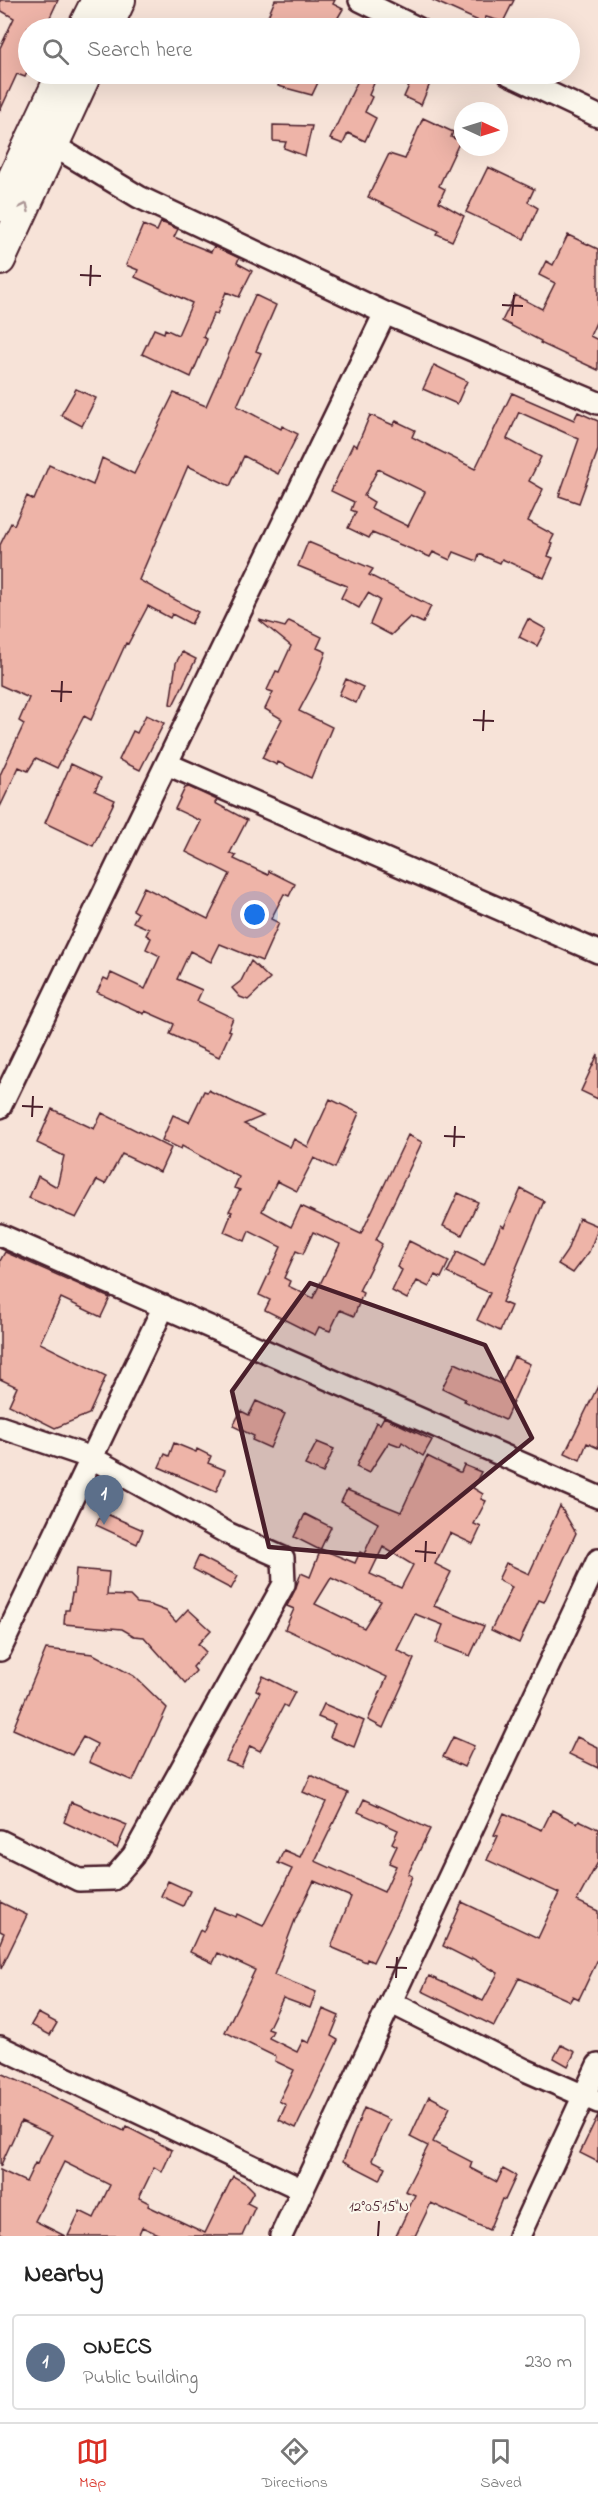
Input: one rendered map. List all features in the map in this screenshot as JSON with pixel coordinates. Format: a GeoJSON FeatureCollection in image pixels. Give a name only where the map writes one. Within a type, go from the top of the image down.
{"type":"FeatureCollection","features":[{"type":"Feature","properties":{"kind":"main road"},"geometry":{"type":"LineString","coordinates":[[88,18],[97,0]]}},
{"type":"Feature","properties":{"kind":"main road"},"geometry":{"type":"LineString","coordinates":[[112,18],[120,0]]}},
{"type":"Feature","properties":{"kind":"main road"},"geometry":{"type":"LineString","coordinates":[[0,260],[44,139],[59,84]]}},
{"type":"Feature","properties":{"kind":"main road"},"geometry":{"type":"LineString","coordinates":[[0,206],[80,84]]}},
{"type":"Feature","properties":{"kind":"street"},"geometry":{"type":"LineString","coordinates":[[360,0],[397,18]]}},
{"type":"Feature","properties":{"kind":"street"},"geometry":{"type":"LineString","coordinates":[[530,84],[598,116]]}},
{"type":"Feature","properties":{"kind":"street"},"geometry":{"type":"LineString","coordinates":[[44,139],[139,197],[385,313],[598,403]]}},
{"type":"Feature","properties":{"kind":"street"},"geometry":{"type":"LineString","coordinates":[[0,1107],[385,313]]}},
{"type":"Feature","properties":{"kind":"street"},"geometry":{"type":"LineString","coordinates":[[167,764],[598,952]]}},
{"type":"Feature","properties":{"kind":"street"},"geometry":{"type":"LineString","coordinates":[[0,1235],[598,1497]]}},
{"type":"Feature","properties":{"kind":"street"},"geometry":{"type":"LineString","coordinates":[[0,1650],[164,1306]]}},
{"type":"Feature","properties":{"kind":"street"},"geometry":{"type":"LineString","coordinates":[[0,1427],[92,1458],[230,1534],[283,1558],[284,1584],[133,1856],[113,1879],[79,1880],[0,1841]]}},
{"type":"Feature","properties":{"kind":"street"},"geometry":{"type":"LineString","coordinates":[[281,2236],[598,1560]]}},
{"type":"Feature","properties":{"kind":"street"},"geometry":{"type":"LineString","coordinates":[[392,2003],[525,2070],[591,2098]]}},
{"type":"Feature","properties":{"kind":"street"},"geometry":{"type":"LineString","coordinates":[[0,2047],[303,2190]]}},
{"type":"Feature","properties":{"kind":"street"},"geometry":{"type":"LineString","coordinates":[[519,2236],[591,2098],[598,2065]]}},
{"type":"Feature","properties":{"kind":"highlighted area"},"geometry":{"type":"Polygon","coordinates":[[[310,1283],[485,1345],[532,1438],[386,1557],[269,1547],[232,1391],[310,1283]]]}},
{"type":"Feature","properties":{"kind":"building"},"geometry":{"type":"Polygon","coordinates":[[[0,0],[58,0],[50,18],[18,18],[18,74],[0,111],[0,48],[14,18],[0,10],[0,0]]]}},
{"type":"Feature","properties":{"kind":"building"},"geometry":{"type":"Polygon","coordinates":[[[275,0],[335,0],[333,4],[343,9],[338,18],[267,18],[275,0]]]}},
{"type":"Feature","properties":{"kind":"building"},"geometry":{"type":"Polygon","coordinates":[[[432,0],[514,0],[505,18],[472,18],[432,0]]]}},
{"type":"Feature","properties":{"kind":"building"},"geometry":{"type":"Polygon","coordinates":[[[278,84],[317,84],[312,95],[278,86],[278,84]]]}},
{"type":"Feature","properties":{"kind":"building"},"geometry":{"type":"Polygon","coordinates":[[[356,84],[374,84],[369,95],[372,97],[365,112],[376,118],[365,141],[348,133],[343,144],[330,139],[356,84]]]}},
{"type":"Feature","properties":{"kind":"building"},"geometry":{"type":"Polygon","coordinates":[[[410,84],[430,84],[421,105],[404,97],[410,84]]]}},
{"type":"Feature","properties":{"kind":"building"},"geometry":{"type":"Polygon","coordinates":[[[423,118],[453,132],[451,137],[454,138],[454,154],[439,186],[445,189],[439,202],[464,216],[452,241],[437,234],[439,231],[368,197],[389,154],[405,159],[423,118]]]}},
{"type":"Feature","properties":{"kind":"building"},"geometry":{"type":"Polygon","coordinates":[[[273,125],[312,126],[305,156],[284,148],[286,142],[273,141],[273,125]]]}},
{"type":"Feature","properties":{"kind":"building"},"geometry":{"type":"Polygon","coordinates":[[[488,167],[534,189],[528,202],[538,208],[524,239],[466,212],[488,167]]]}},
{"type":"Feature","properties":{"kind":"building"},"geometry":{"type":"Polygon","coordinates":[[[161,222],[178,229],[174,237],[211,252],[214,246],[239,258],[237,263],[252,271],[239,297],[226,292],[217,314],[214,313],[203,337],[207,339],[191,377],[142,354],[154,329],[164,333],[165,329],[178,335],[192,303],[135,277],[138,270],[126,265],[143,225],[157,231],[161,222]]]}},
{"type":"Feature","properties":{"kind":"building"},"geometry":{"type":"Polygon","coordinates":[[[568,235],[598,249],[598,318],[590,336],[598,340],[598,370],[540,343],[541,341],[502,321],[515,295],[542,309],[555,283],[539,275],[546,261],[553,265],[568,235]]]}},
{"type":"Feature","properties":{"kind":"building"},"geometry":{"type":"Polygon","coordinates":[[[255,295],[276,305],[256,351],[261,353],[237,406],[281,429],[282,426],[298,434],[278,474],[244,456],[230,486],[188,466],[139,580],[198,612],[191,624],[172,614],[170,618],[148,606],[128,644],[126,643],[91,720],[84,716],[57,768],[36,758],[28,771],[19,767],[0,807],[0,775],[24,724],[19,721],[29,698],[0,685],[0,545],[11,523],[14,525],[27,496],[34,500],[49,465],[93,485],[102,458],[134,474],[174,393],[206,406],[255,295]]]}},
{"type":"Feature","properties":{"kind":"building"},"geometry":{"type":"Polygon","coordinates":[[[434,365],[467,381],[457,404],[423,389],[434,365]]]}},
{"type":"Feature","properties":{"kind":"building"},"geometry":{"type":"Polygon","coordinates":[[[76,389],[96,398],[82,426],[61,415],[76,389]]]}},
{"type":"Feature","properties":{"kind":"building"},"geometry":{"type":"Polygon","coordinates":[[[512,393],[574,420],[578,412],[598,421],[598,450],[579,503],[559,496],[579,439],[519,412],[507,439],[541,457],[529,481],[543,489],[528,521],[554,535],[548,556],[553,558],[544,578],[502,559],[500,563],[479,554],[477,561],[454,552],[450,560],[433,552],[430,557],[372,533],[369,538],[348,528],[356,512],[351,510],[354,502],[331,491],[353,444],[357,446],[370,415],[393,425],[396,421],[415,430],[412,437],[475,469],[512,393]],[[378,469],[364,496],[374,502],[371,508],[408,526],[425,492],[378,469]]]}},
{"type":"Feature","properties":{"kind":"building"},"geometry":{"type":"Polygon","coordinates":[[[308,542],[373,569],[369,575],[431,606],[423,623],[410,617],[391,635],[370,624],[380,600],[368,593],[359,608],[341,598],[347,586],[298,566],[308,542]]]}},
{"type":"Feature","properties":{"kind":"building"},"geometry":{"type":"Polygon","coordinates":[[[528,619],[546,629],[537,646],[519,637],[528,619]]]}},
{"type":"Feature","properties":{"kind":"building"},"geometry":{"type":"Polygon","coordinates":[[[259,620],[285,627],[289,621],[322,637],[317,648],[326,652],[318,675],[299,711],[332,727],[311,778],[278,762],[277,765],[262,758],[282,719],[265,709],[273,692],[267,690],[276,671],[279,672],[291,646],[259,620]]]}},
{"type":"Feature","properties":{"kind":"building"},"geometry":{"type":"Polygon","coordinates":[[[182,652],[196,659],[173,705],[170,704],[176,663],[182,652]]]}},
{"type":"Feature","properties":{"kind":"building"},"geometry":{"type":"Polygon","coordinates":[[[346,679],[363,687],[356,703],[339,695],[346,679]]]}},
{"type":"Feature","properties":{"kind":"building"},"geometry":{"type":"Polygon","coordinates":[[[146,715],[164,723],[140,770],[119,760],[133,731],[137,733],[146,715]]]}},
{"type":"Feature","properties":{"kind":"building"},"geometry":{"type":"Polygon","coordinates":[[[71,764],[101,778],[95,791],[115,800],[93,846],[45,823],[71,764]]]}},
{"type":"Feature","properties":{"kind":"building"},"geometry":{"type":"Polygon","coordinates":[[[189,787],[217,800],[215,803],[247,820],[230,853],[236,856],[234,859],[268,875],[269,871],[295,884],[289,896],[284,894],[271,919],[279,923],[262,961],[220,944],[211,962],[190,951],[177,979],[202,990],[197,1001],[233,1018],[228,1030],[231,1031],[219,1057],[170,1034],[174,1024],[145,1011],[144,1014],[97,992],[104,978],[108,980],[111,973],[145,989],[160,956],[146,949],[151,938],[146,935],[149,929],[133,922],[138,913],[133,910],[144,887],[208,919],[230,874],[186,852],[201,821],[175,809],[185,788],[189,787]]]}},
{"type":"Feature","properties":{"kind":"building"},"geometry":{"type":"Polygon","coordinates":[[[251,961],[270,979],[248,1000],[240,997],[232,988],[241,981],[251,961]]]}},
{"type":"Feature","properties":{"kind":"building"},"geometry":{"type":"Polygon","coordinates":[[[598,1054],[598,1099],[581,1091],[598,1054]]]}},
{"type":"Feature","properties":{"kind":"building"},"geometry":{"type":"Polygon","coordinates":[[[208,1090],[263,1116],[244,1124],[290,1147],[294,1139],[308,1147],[330,1099],[359,1113],[335,1168],[314,1158],[297,1191],[277,1181],[262,1211],[291,1227],[301,1206],[361,1234],[408,1135],[422,1142],[376,1240],[382,1244],[359,1291],[363,1293],[354,1316],[340,1310],[330,1331],[319,1327],[315,1335],[265,1310],[270,1300],[259,1295],[281,1247],[249,1231],[245,1241],[224,1232],[232,1212],[229,1211],[240,1190],[234,1188],[239,1177],[182,1146],[181,1149],[162,1140],[173,1115],[189,1122],[204,1091],[208,1090]],[[313,1232],[303,1254],[296,1251],[284,1278],[290,1281],[288,1286],[313,1298],[340,1244],[313,1232]]]}},
{"type":"Feature","properties":{"kind":"building"},"geometry":{"type":"Polygon","coordinates":[[[52,1109],[94,1129],[102,1113],[171,1148],[160,1172],[122,1154],[105,1184],[97,1180],[76,1218],[29,1198],[38,1176],[57,1187],[64,1156],[37,1143],[52,1109]]]}},
{"type":"Feature","properties":{"kind":"building"},"geometry":{"type":"Polygon","coordinates":[[[521,1189],[544,1201],[502,1302],[511,1306],[500,1331],[477,1320],[490,1293],[447,1273],[457,1252],[484,1265],[501,1225],[504,1227],[521,1189]]]}},
{"type":"Feature","properties":{"kind":"building"},"geometry":{"type":"Polygon","coordinates":[[[458,1193],[478,1202],[462,1235],[443,1226],[458,1193]]]}},
{"type":"Feature","properties":{"kind":"building"},"geometry":{"type":"Polygon","coordinates":[[[579,1218],[598,1226],[598,1229],[589,1252],[573,1273],[558,1264],[567,1251],[579,1218]]]}},
{"type":"Feature","properties":{"kind":"building"},"geometry":{"type":"Polygon","coordinates":[[[409,1241],[449,1261],[441,1278],[435,1275],[429,1287],[417,1281],[407,1299],[392,1291],[402,1270],[397,1267],[409,1241]]]}},
{"type":"Feature","properties":{"kind":"building"},"geometry":{"type":"Polygon","coordinates":[[[5,1252],[110,1298],[101,1317],[61,1298],[40,1343],[106,1376],[89,1414],[55,1428],[9,1405],[17,1387],[0,1379],[0,1261],[5,1252]]]}},
{"type":"Feature","properties":{"kind":"building"},"geometry":{"type":"Polygon","coordinates":[[[514,1357],[530,1364],[505,1420],[442,1388],[455,1363],[501,1384],[514,1357]]]}},
{"type":"Feature","properties":{"kind":"building"},"geometry":{"type":"Polygon","coordinates":[[[598,1386],[598,1448],[587,1443],[580,1460],[565,1453],[598,1386]]]}},
{"type":"Feature","properties":{"kind":"building"},"geometry":{"type":"Polygon","coordinates":[[[256,1401],[285,1414],[270,1448],[252,1440],[254,1436],[233,1426],[241,1411],[249,1415],[256,1401]]]}},
{"type":"Feature","properties":{"kind":"building"},"geometry":{"type":"Polygon","coordinates":[[[384,1417],[432,1440],[423,1456],[402,1442],[400,1446],[389,1442],[369,1473],[356,1467],[376,1422],[380,1424],[384,1417]]]}},
{"type":"Feature","properties":{"kind":"building"},"geometry":{"type":"Polygon","coordinates":[[[317,1442],[334,1449],[323,1473],[305,1465],[317,1442]]]}},
{"type":"Feature","properties":{"kind":"building"},"geometry":{"type":"Polygon","coordinates":[[[174,1443],[196,1452],[197,1449],[211,1456],[208,1463],[225,1470],[216,1492],[159,1467],[165,1454],[169,1456],[174,1443]]]}},
{"type":"Feature","properties":{"kind":"building"},"geometry":{"type":"Polygon","coordinates":[[[427,1456],[459,1472],[464,1465],[481,1472],[473,1488],[483,1494],[481,1499],[486,1501],[474,1524],[481,1527],[473,1544],[450,1533],[435,1564],[451,1572],[434,1606],[484,1626],[470,1656],[436,1643],[443,1625],[415,1614],[397,1650],[414,1659],[383,1728],[368,1720],[387,1677],[285,1629],[294,1609],[287,1606],[301,1573],[310,1577],[321,1549],[355,1563],[360,1552],[364,1554],[378,1523],[341,1502],[347,1490],[401,1512],[427,1456]],[[383,1547],[370,1574],[401,1588],[413,1565],[383,1547]],[[331,1578],[315,1604],[364,1628],[381,1601],[331,1578]]]}},
{"type":"Feature","properties":{"kind":"building"},"geometry":{"type":"Polygon","coordinates":[[[560,1506],[576,1533],[544,1602],[539,1600],[519,1643],[491,1630],[512,1587],[498,1580],[506,1563],[529,1574],[560,1506]]]}},
{"type":"Feature","properties":{"kind":"building"},"geometry":{"type":"Polygon","coordinates":[[[102,1512],[143,1530],[137,1544],[96,1525],[102,1512]]]}},
{"type":"Feature","properties":{"kind":"building"},"geometry":{"type":"Polygon","coordinates":[[[305,1514],[331,1527],[320,1550],[294,1537],[305,1514]]]}},
{"type":"Feature","properties":{"kind":"building"},"geometry":{"type":"Polygon","coordinates":[[[199,1556],[238,1576],[231,1589],[193,1569],[199,1556]]]}},
{"type":"Feature","properties":{"kind":"building"},"geometry":{"type":"Polygon","coordinates":[[[76,1569],[109,1572],[107,1595],[130,1596],[137,1603],[166,1611],[176,1622],[188,1609],[211,1630],[198,1644],[206,1652],[193,1667],[196,1671],[185,1683],[144,1637],[134,1636],[122,1629],[64,1624],[65,1610],[69,1610],[72,1593],[74,1593],[76,1569]]]}},
{"type":"Feature","properties":{"kind":"building"},"geometry":{"type":"Polygon","coordinates":[[[46,1649],[93,1654],[134,1676],[167,1708],[133,1781],[89,1762],[97,1744],[83,1737],[72,1755],[13,1729],[46,1649]]]}},
{"type":"Feature","properties":{"kind":"building"},"geometry":{"type":"Polygon","coordinates":[[[263,1676],[295,1692],[287,1707],[284,1705],[260,1751],[250,1746],[241,1767],[226,1761],[260,1692],[256,1690],[263,1676]]]}},
{"type":"Feature","properties":{"kind":"building"},"geometry":{"type":"Polygon","coordinates":[[[324,1704],[364,1721],[354,1747],[330,1737],[335,1724],[318,1717],[324,1704]]]}},
{"type":"Feature","properties":{"kind":"building"},"geometry":{"type":"Polygon","coordinates":[[[453,1737],[474,1746],[464,1767],[443,1757],[453,1737]]]}},
{"type":"Feature","properties":{"kind":"building"},"geometry":{"type":"Polygon","coordinates":[[[577,1737],[598,1747],[598,1768],[569,1754],[577,1737]]]}},
{"type":"Feature","properties":{"kind":"building"},"geometry":{"type":"Polygon","coordinates":[[[311,1775],[348,1793],[315,1861],[384,1892],[396,1866],[389,1863],[397,1846],[392,1843],[398,1830],[358,1812],[364,1799],[430,1829],[408,1874],[412,1876],[399,1909],[373,1962],[367,1959],[366,1962],[331,1947],[351,1897],[314,1881],[295,1920],[274,1975],[316,1992],[310,2008],[283,1998],[268,2029],[273,2031],[269,2038],[297,2052],[303,2040],[309,2043],[323,2009],[339,2016],[331,2036],[338,2040],[296,2128],[279,2120],[286,2105],[279,2101],[294,2070],[275,2061],[276,2057],[225,2032],[255,1970],[218,1953],[213,1963],[190,1952],[200,1930],[203,1932],[214,1908],[236,1917],[237,1914],[263,1926],[292,1869],[278,1863],[284,1850],[300,1857],[326,1802],[303,1792],[311,1775]]]}},
{"type":"Feature","properties":{"kind":"building"},"geometry":{"type":"Polygon","coordinates":[[[71,1802],[127,1825],[117,1848],[64,1822],[71,1802]]]}},
{"type":"Feature","properties":{"kind":"building"},"geometry":{"type":"Polygon","coordinates":[[[552,1810],[577,1823],[579,1820],[598,1829],[598,1862],[577,1901],[598,1911],[598,1959],[579,1999],[573,1996],[570,2001],[519,1978],[494,2026],[422,1991],[429,1976],[483,2001],[498,1973],[472,1958],[471,1960],[443,1946],[462,1902],[538,1938],[559,1893],[487,1860],[498,1836],[494,1835],[504,1813],[542,1830],[552,1810]]]}},
{"type":"Feature","properties":{"kind":"building"},"geometry":{"type":"Polygon","coordinates":[[[168,1881],[190,1891],[183,1906],[161,1896],[168,1881]]]}},
{"type":"Feature","properties":{"kind":"building"},"geometry":{"type":"Polygon","coordinates":[[[0,1902],[27,1915],[1,1969],[0,1943],[4,1933],[0,1931],[0,1902]]]}},
{"type":"Feature","properties":{"kind":"building"},"geometry":{"type":"Polygon","coordinates":[[[38,2013],[57,2023],[50,2035],[31,2025],[38,2013]]]}},
{"type":"Feature","properties":{"kind":"building"},"geometry":{"type":"Polygon","coordinates":[[[561,2045],[575,2052],[568,2066],[554,2058],[561,2045]]]}},
{"type":"Feature","properties":{"kind":"building"},"geometry":{"type":"Polygon","coordinates":[[[0,2073],[124,2131],[126,2127],[133,2130],[172,2150],[162,2172],[154,2167],[139,2198],[149,2203],[148,2206],[205,2233],[233,2176],[247,2184],[254,2191],[247,2203],[255,2207],[242,2236],[162,2236],[142,2227],[138,2236],[68,2236],[80,2211],[94,2218],[110,2185],[64,2162],[35,2221],[65,2236],[6,2236],[0,2233],[0,2170],[26,2182],[52,2135],[21,2121],[0,2167],[0,2073]]]}},
{"type":"Feature","properties":{"kind":"building"},"geometry":{"type":"Polygon","coordinates":[[[429,2096],[450,2107],[433,2142],[472,2162],[470,2168],[497,2182],[503,2169],[516,2176],[505,2200],[502,2199],[489,2230],[431,2203],[415,2236],[396,2236],[415,2195],[405,2191],[428,2146],[410,2137],[429,2096]]]}},
{"type":"Feature","properties":{"kind":"building"},"geometry":{"type":"Polygon","coordinates":[[[364,2108],[390,2120],[372,2160],[386,2167],[380,2180],[343,2161],[364,2108]]]}},
{"type":"Feature","properties":{"kind":"building"},"geometry":{"type":"Polygon","coordinates":[[[598,2115],[598,2162],[580,2153],[598,2115]]]}},
{"type":"Feature","properties":{"kind":"place","name":"ONECS"},"geometry":{"type":"Point","coordinates":[104,1525]}}]}
